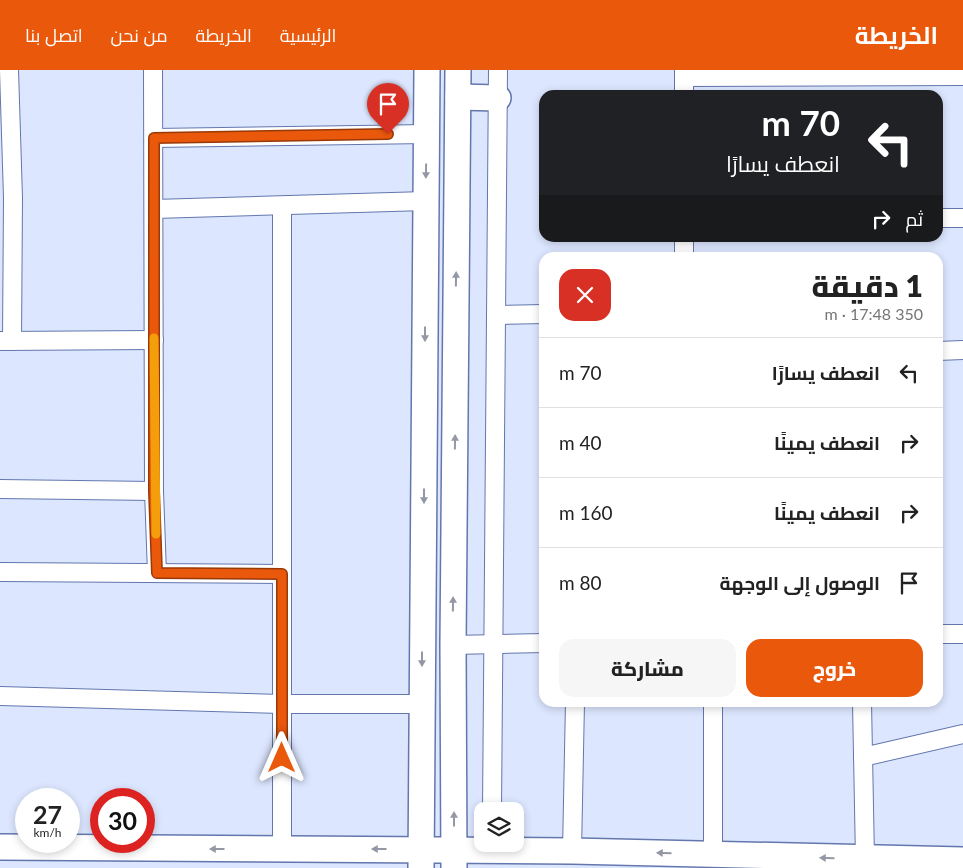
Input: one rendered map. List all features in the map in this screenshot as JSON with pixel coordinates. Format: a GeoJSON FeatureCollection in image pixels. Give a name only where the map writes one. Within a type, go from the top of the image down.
{"type":"FeatureCollection","features":[{"type":"Feature","properties":{"kind":"main road"},"geometry":{"type":"LineString","coordinates":[[421,859],[427,70]]}},
{"type":"Feature","properties":{"kind":"main road"},"geometry":{"type":"LineString","coordinates":[[454,859],[452,645],[458,70]]}},
{"type":"Feature","properties":{"kind":"main road"},"geometry":{"type":"LineString","coordinates":[[458,97],[498,98]]}},
{"type":"Feature","properties":{"kind":"main road"},"geometry":{"type":"LineString","coordinates":[[0,847],[32,858],[282,849],[421,859],[454,859],[476,852]]}},
{"type":"Feature","properties":{"kind":"main road"},"geometry":{"type":"LineString","coordinates":[[524,849],[713,855],[780,862],[865,859],[963,860]]}},
{"type":"Feature","properties":{"kind":"street"},"geometry":{"type":"LineString","coordinates":[[9,70],[6,197],[6,341],[154,340]]}},
{"type":"Feature","properties":{"kind":"street"},"geometry":{"type":"LineString","coordinates":[[153,70],[154,491],[157,573]]}},
{"type":"Feature","properties":{"kind":"street"},"geometry":{"type":"LineString","coordinates":[[492,802],[498,70]]}},
{"type":"Feature","properties":{"kind":"street"},"geometry":{"type":"LineString","coordinates":[[684,90],[684,73],[834,73],[963,76]]}},
{"type":"Feature","properties":{"kind":"street"},"geometry":{"type":"LineString","coordinates":[[154,138],[427,134]]}},
{"type":"Feature","properties":{"kind":"street"},"geometry":{"type":"LineString","coordinates":[[154,209],[426,202]]}},
{"type":"Feature","properties":{"kind":"street"},"geometry":{"type":"LineString","coordinates":[[282,207],[282,849]]}},
{"type":"Feature","properties":{"kind":"street"},"geometry":{"type":"LineString","coordinates":[[943,218],[963,218]]}},
{"type":"Feature","properties":{"kind":"street"},"geometry":{"type":"LineString","coordinates":[[496,315],[539,314]]}},
{"type":"Feature","properties":{"kind":"street"},"geometry":{"type":"LineString","coordinates":[[943,351],[963,350]]}},
{"type":"Feature","properties":{"kind":"street"},"geometry":{"type":"LineString","coordinates":[[0,489],[154,491]]}},
{"type":"Feature","properties":{"kind":"street"},"geometry":{"type":"LineString","coordinates":[[0,572],[282,574]]}},
{"type":"Feature","properties":{"kind":"street"},"geometry":{"type":"LineString","coordinates":[[943,634],[963,634]]}},
{"type":"Feature","properties":{"kind":"street"},"geometry":{"type":"LineString","coordinates":[[452,645],[539,643]]}},
{"type":"Feature","properties":{"kind":"street"},"geometry":{"type":"LineString","coordinates":[[0,696],[282,704],[422,704]]}},
{"type":"Feature","properties":{"kind":"street"},"geometry":{"type":"LineString","coordinates":[[572,851],[575,707]]}},
{"type":"Feature","properties":{"kind":"street"},"geometry":{"type":"LineString","coordinates":[[713,707],[713,855]]}},
{"type":"Feature","properties":{"kind":"street"},"geometry":{"type":"LineString","coordinates":[[862,707],[865,859]]}},
{"type":"Feature","properties":{"kind":"street"},"geometry":{"type":"LineString","coordinates":[[863,757],[963,734]]}},
{"type":"Feature","properties":{"kind":"slow traffic"},"geometry":{"type":"LineString","coordinates":[[154,338],[154,491],[156,534]]}},
{"type":"Feature","properties":{"kind":"route"},"geometry":{"type":"LineString","coordinates":[[282,758],[282,574],[157,573],[154,491],[154,138],[388,134]]}}]}
